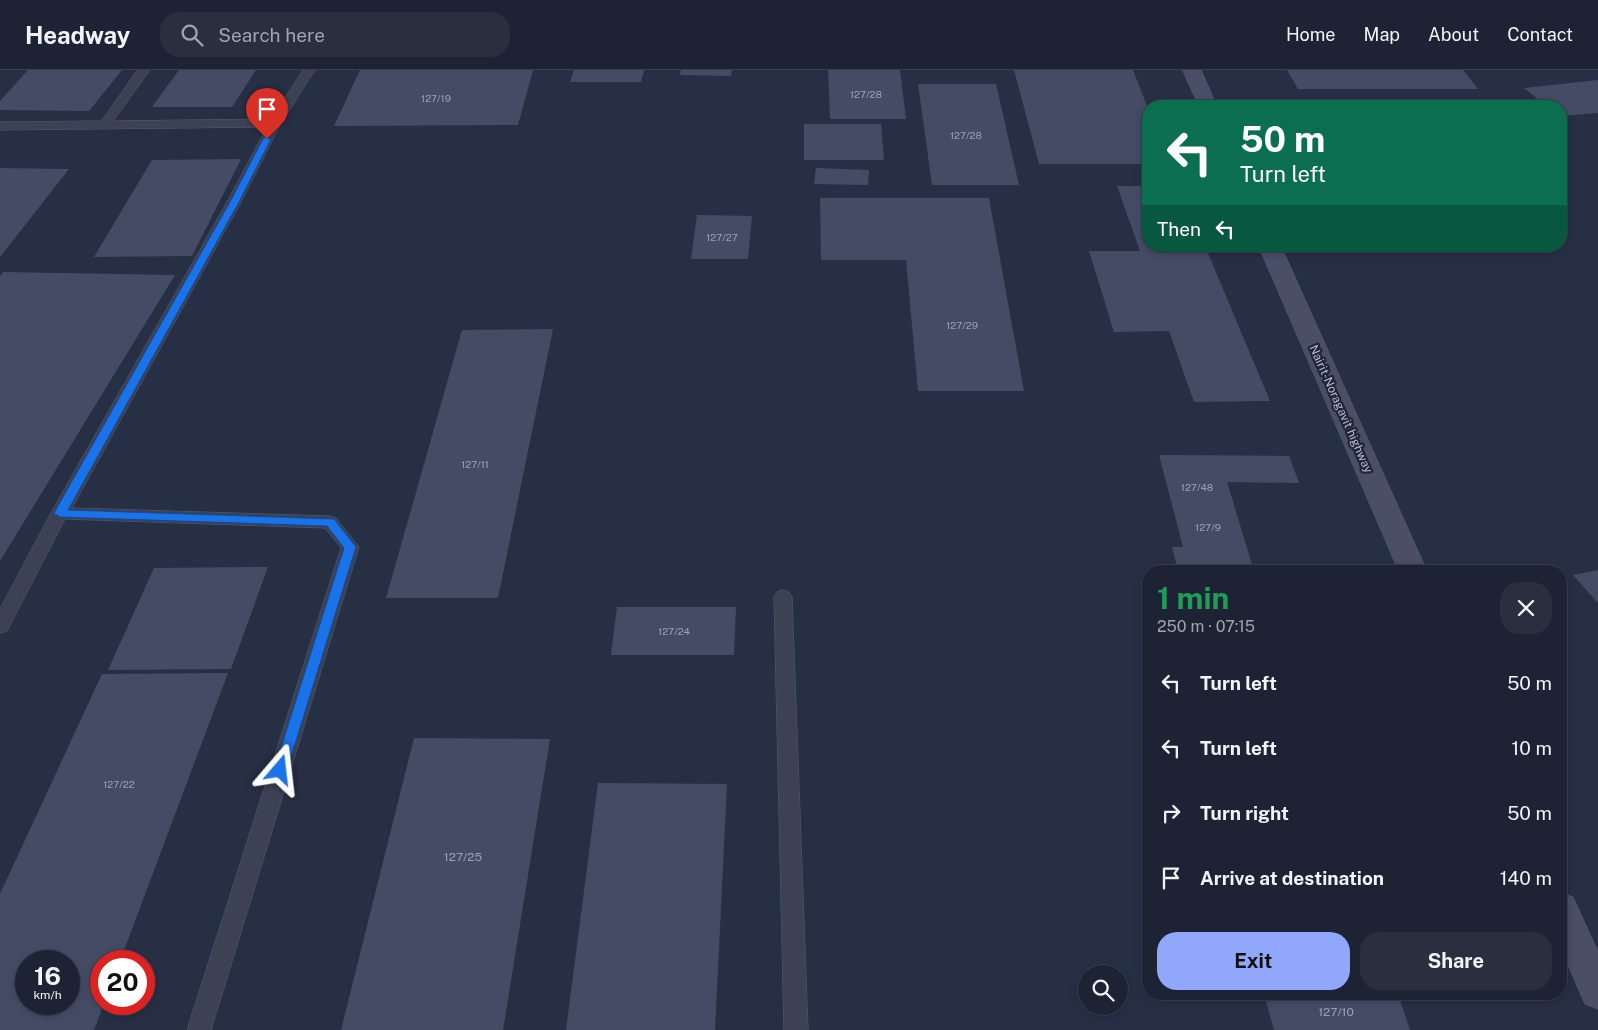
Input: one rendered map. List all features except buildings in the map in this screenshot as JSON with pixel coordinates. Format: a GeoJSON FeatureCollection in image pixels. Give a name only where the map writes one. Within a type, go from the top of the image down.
{"type":"FeatureCollection","features":[{"type":"Feature","properties":{"kind":"street"},"geometry":{"type":"LineString","coordinates":[[1192,70],[1205,100]]}},
{"type":"Feature","properties":{"kind":"street","name":"Nairit-Noragavit highway"},"geometry":{"type":"LineString","coordinates":[[1273,252],[1410,565]]}},
{"type":"Feature","properties":{"kind":"street"},"geometry":{"type":"LineString","coordinates":[[1567,922],[1598,992]]}},
{"type":"Feature","properties":{"kind":"lane"},"geometry":{"type":"LineString","coordinates":[[104,124],[144,70]]}},
{"type":"Feature","properties":{"kind":"lane"},"geometry":{"type":"LineString","coordinates":[[0,626],[60,513],[230,211],[275,123],[309,70]]}},
{"type":"Feature","properties":{"kind":"lane"},"geometry":{"type":"LineString","coordinates":[[0,126],[275,123]]}},
{"type":"Feature","properties":{"kind":"lane"},"geometry":{"type":"LineString","coordinates":[[60,513],[330,522],[350,547],[199,1030]]}},
{"type":"Feature","properties":{"kind":"lane"},"geometry":{"type":"LineString","coordinates":[[783,597],[796,1030]]}},
{"type":"Feature","properties":{"kind":"route"},"geometry":{"type":"LineString","coordinates":[[267,139],[234,202],[60,513],[330,522],[350,547],[280,770]]}}]}
